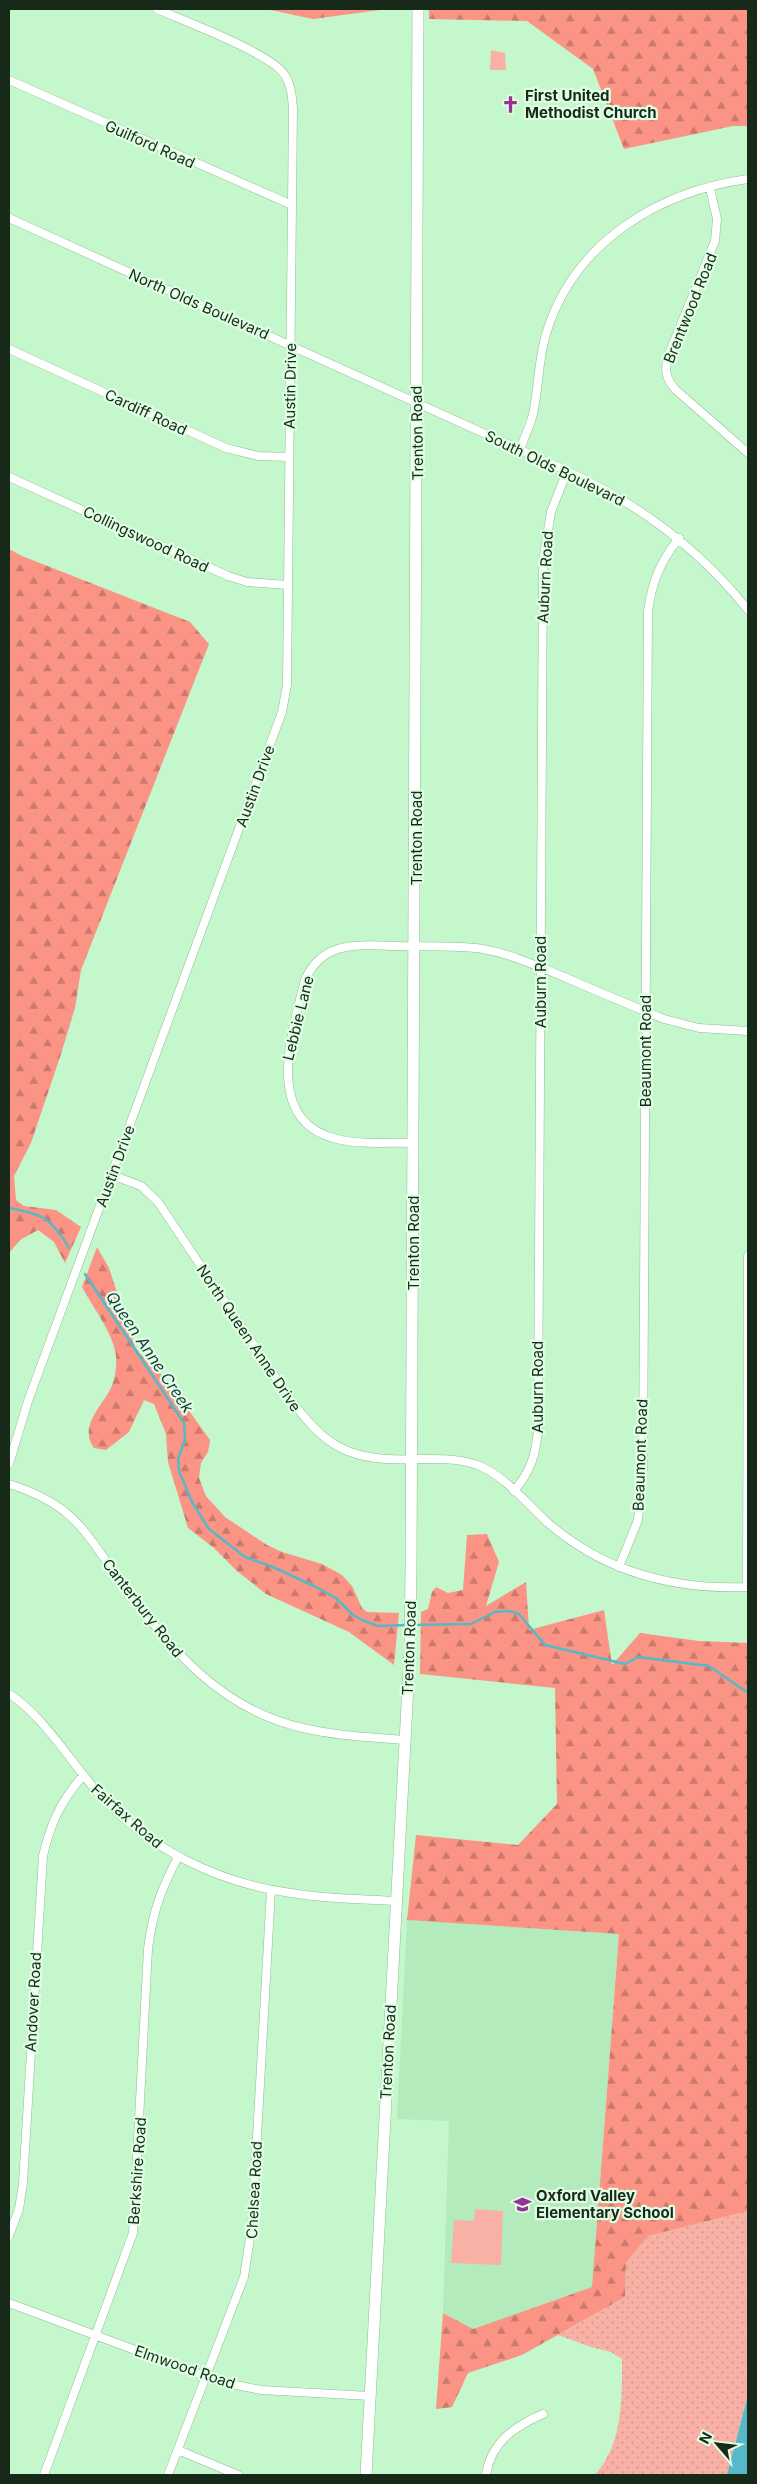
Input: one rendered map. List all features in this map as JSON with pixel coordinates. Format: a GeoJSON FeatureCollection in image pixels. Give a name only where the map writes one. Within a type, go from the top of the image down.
{"type":"FeatureCollection","features":[{"type":"Feature","properties":{"kind":"main road","name":"Trenton Road"},"geometry":{"type":"LineString","coordinates":[[366,2475],[410,1634],[415,946],[418,9]]}},
{"type":"Feature","properties":{"kind":"street","name":"Austin Drive"},"geometry":{"type":"LineString","coordinates":[[9,1464],[28,1400],[282,712],[287,685],[293,108],[291,90],[282,72],[268,60],[157,9]]}},
{"type":"Feature","properties":{"kind":"street","name":"Guilford Road"},"geometry":{"type":"LineString","coordinates":[[9,80],[292,205]]}},
{"type":"Feature","properties":{"kind":"street"},"geometry":{"type":"LineString","coordinates":[[520,450],[533,414],[546,332],[571,280],[595,251],[626,224],[659,205],[710,188],[748,179]]}},
{"type":"Feature","properties":{"kind":"street","name":"Brentwood Road"},"geometry":{"type":"LineString","coordinates":[[710,188],[717,220],[716,241],[668,356],[665,372],[669,383],[676,390],[747,450]]}},
{"type":"Feature","properties":{"kind":"street","name":"North Olds Boulevard"},"geometry":{"type":"LineString","coordinates":[[9,218],[416,403]]}},
{"type":"Feature","properties":{"kind":"street","name":"Cardiff Road"},"geometry":{"type":"LineString","coordinates":[[9,349],[226,448],[258,456],[288,457]]}},
{"type":"Feature","properties":{"kind":"street","name":"South Olds Boulevard"},"geometry":{"type":"LineString","coordinates":[[416,403],[567,471],[621,498],[679,538],[724,582],[748,610]]}},
{"type":"Feature","properties":{"kind":"street","name":"Auburn Road"},"geometry":{"type":"LineString","coordinates":[[514,1491],[532,1465],[537,1449],[543,561],[551,512],[567,471]]}},
{"type":"Feature","properties":{"kind":"street","name":"Collingswood Road"},"geometry":{"type":"LineString","coordinates":[[9,477],[228,576],[247,582],[288,585]]}},
{"type":"Feature","properties":{"kind":"street","name":"Beaumont Road"},"geometry":{"type":"LineString","coordinates":[[619,1567],[638,1520],[642,1490],[648,612],[650,594],[658,569],[679,538]]}},
{"type":"Feature","properties":{"kind":"street","name":"Lebbie Lane"},"geometry":{"type":"LineString","coordinates":[[414,1143],[353,1142],[331,1138],[308,1123],[297,1111],[288,1090],[286,1066],[305,980],[319,959],[338,948],[348,946],[415,946],[485,950],[540,967],[645,1011],[699,1028],[748,1031]]}},
{"type":"Feature","properties":{"kind":"street","name":"North Queen Anne Drive"},"geometry":{"type":"LineString","coordinates":[[112,1175],[141,1186],[158,1202],[286,1393],[314,1430],[329,1442],[350,1453],[370,1458],[441,1459],[466,1462],[492,1473],[574,1543],[619,1567],[674,1584],[703,1588],[747,1587]]}},
{"type":"Feature","properties":{"kind":"street"},"geometry":{"type":"LineString","coordinates":[[747,1587],[748,1256]]}},
{"type":"Feature","properties":{"kind":"street","name":"Canterbury Road"},"geometry":{"type":"LineString","coordinates":[[9,1484],[46,1498],[70,1514],[174,1650],[194,1671],[235,1700],[265,1716],[302,1728],[348,1735],[405,1740]]}},
{"type":"Feature","properties":{"kind":"street","name":"Fairfax Road"},"geometry":{"type":"LineString","coordinates":[[9,1694],[40,1723],[83,1776],[129,1822],[159,1846],[224,1877],[271,1890],[300,1895],[396,1901]]}},
{"type":"Feature","properties":{"kind":"street","name":"Andover Road"},"geometry":{"type":"LineString","coordinates":[[9,2236],[19,2209],[24,2183],[43,1856],[57,1813],[68,1794],[83,1776]]}},
{"type":"Feature","properties":{"kind":"street","name":"Berkshire Road"},"geometry":{"type":"LineString","coordinates":[[44,2475],[133,2234],[148,1948],[154,1909],[178,1856]]}},
{"type":"Feature","properties":{"kind":"street","name":"Chelsea Road"},"geometry":{"type":"LineString","coordinates":[[168,2475],[244,2277],[250,2249],[271,1890]]}},
{"type":"Feature","properties":{"kind":"street","name":"Elmwood Road"},"geometry":{"type":"LineString","coordinates":[[9,2303],[207,2377],[237,2386],[262,2390],[370,2396]]}},
{"type":"Feature","properties":{"kind":"street"},"geometry":{"type":"LineString","coordinates":[[486,2475],[494,2451],[506,2435],[543,2414]]}},
{"type":"Feature","properties":{"kind":"street"},"geometry":{"type":"LineString","coordinates":[[178,2450],[238,2475]]}},
{"type":"Feature","properties":{"kind":"shaded area"},"geometry":{"type":"Polygon","coordinates":[[[491,50],[505,53],[506,70],[490,70],[491,50]]]}},
{"type":"Feature","properties":{"kind":"shaded area","name":"Oxford Valley Elementary School"},"geometry":{"type":"Polygon","coordinates":[[[407,1920],[619,1934],[592,2287],[473,2329],[443,2313],[449,2121],[397,2119],[407,1920]]]}},
{"type":"Feature","properties":{"kind":"shaded area"},"geometry":{"type":"Polygon","coordinates":[[[475,2209],[503,2211],[501,2265],[451,2263],[454,2220],[474,2221],[475,2209]]]}},
{"type":"Feature","properties":{"kind":"shaded area"},"geometry":{"type":"Polygon","coordinates":[[[748,2211],[748,2395],[727,2475],[595,2475],[604,2463],[616,2435],[621,2405],[622,2359],[611,2352],[558,2335],[625,2297],[626,2263],[648,2236],[748,2211]]]}},
{"type":"Feature","properties":{"kind":"green space"},"geometry":{"type":"Polygon","coordinates":[[[266,9],[388,9],[313,19],[266,9]]]}},
{"type":"Feature","properties":{"kind":"green space"},"geometry":{"type":"Polygon","coordinates":[[[429,9],[748,9],[748,126],[733,126],[624,149],[593,69],[527,21],[429,19],[429,9]]]}},
{"type":"Feature","properties":{"kind":"green space"},"geometry":{"type":"Polygon","coordinates":[[[9,549],[22,556],[190,622],[209,644],[81,970],[75,1008],[61,1054],[31,1143],[14,1176],[16,1200],[24,1206],[56,1210],[81,1227],[65,1263],[54,1242],[38,1230],[20,1240],[9,1253],[9,549]]]}},
{"type":"Feature","properties":{"kind":"green space"},"geometry":{"type":"Polygon","coordinates":[[[97,1247],[109,1268],[135,1347],[177,1394],[210,1440],[208,1452],[201,1463],[199,1478],[206,1496],[225,1517],[267,1545],[282,1552],[322,1564],[342,1575],[352,1586],[362,1608],[367,1612],[399,1613],[394,1665],[349,1632],[266,1594],[237,1571],[214,1548],[188,1528],[168,1462],[166,1434],[154,1404],[144,1400],[129,1432],[106,1450],[94,1448],[90,1440],[90,1425],[112,1386],[116,1364],[116,1356],[111,1338],[82,1287],[97,1247]]]}},
{"type":"Feature","properties":{"kind":"green space"},"geometry":{"type":"Polygon","coordinates":[[[487,1534],[499,1562],[486,1606],[526,1582],[529,1630],[604,1610],[612,1665],[640,1633],[699,1641],[748,1643],[748,2211],[648,2236],[626,2263],[625,2297],[522,2355],[468,2373],[452,2407],[436,2409],[443,2313],[473,2329],[592,2287],[619,1934],[407,1920],[416,1835],[518,1845],[557,1804],[555,1688],[420,1674],[421,1612],[428,1609],[432,1592],[436,1587],[448,1593],[463,1590],[467,1535],[487,1534]]]}},
{"type":"Feature","properties":{"kind":"water"},"geometry":{"type":"Polygon","coordinates":[[[748,2395],[748,2475],[727,2475],[748,2395]]]}},
{"type":"Feature","properties":{"kind":"waterway","name":"Queen Anne Creek"},"geometry":{"type":"LineString","coordinates":[[9,1208],[38,1215],[45,1219],[57,1230],[69,1248]]}},
{"type":"Feature","properties":{"kind":"waterway","name":"Queen Anne Creek"},"geometry":{"type":"LineString","coordinates":[[85,1274],[184,1423],[185,1440],[178,1459],[179,1471],[192,1502],[209,1529],[245,1557],[273,1567],[316,1587],[336,1598],[353,1615],[362,1620],[378,1626],[408,1625]]}},
{"type":"Feature","properties":{"kind":"waterway","name":"Queen Anne Creek"},"geometry":{"type":"LineString","coordinates":[[413,1625],[471,1624],[495,1612],[509,1611],[519,1614],[545,1645],[625,1664],[638,1657],[709,1666],[748,1693]]}},
{"type":"Feature","properties":{"kind":"place","name":"First United Methodist Church"},"geometry":{"type":"Point","coordinates":[511,104]}},
{"type":"Feature","properties":{"kind":"place","name":"Oxford Valley Elementary School"},"geometry":{"type":"Point","coordinates":[522,2204]}}]}
